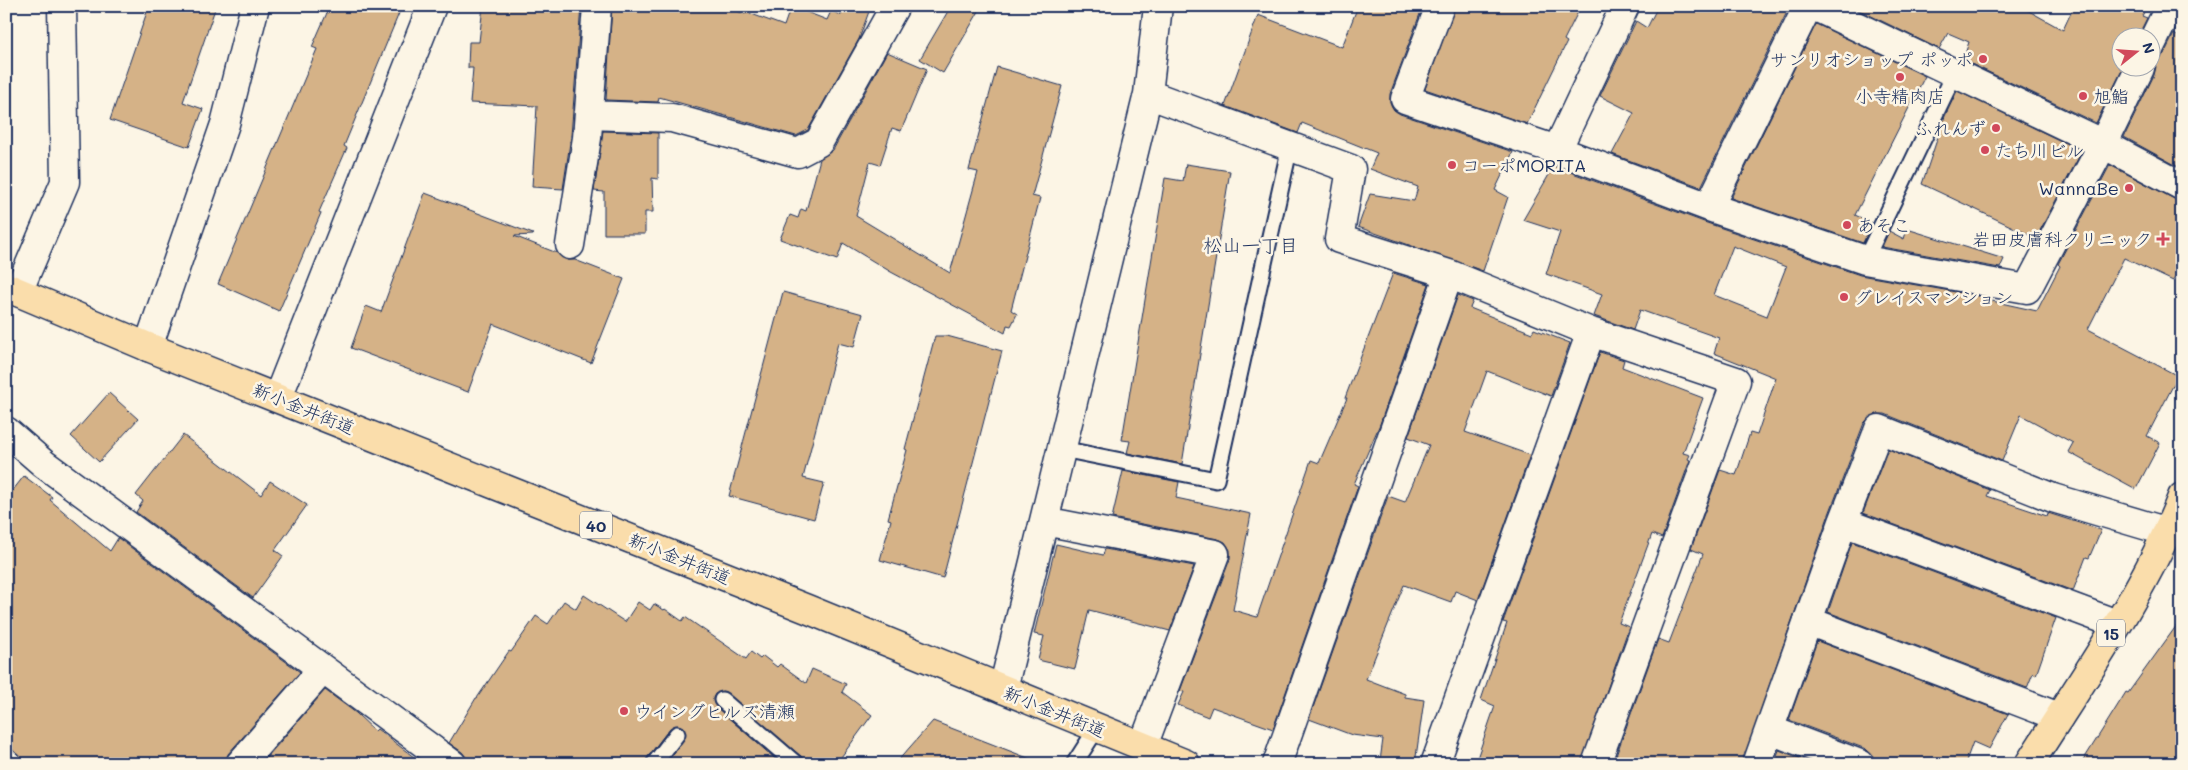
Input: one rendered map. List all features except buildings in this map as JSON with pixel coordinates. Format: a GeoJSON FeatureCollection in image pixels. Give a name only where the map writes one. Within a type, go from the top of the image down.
{"type":"FeatureCollection","features":[{"type":"Feature","properties":{"kind":"main road","name":"新小金井街道"},"geometry":{"type":"LineString","coordinates":[[12,289],[148,347],[807,608],[1186,764]]}},
{"type":"Feature","properties":{"kind":"main road","name":"15"},"geometry":{"type":"LineString","coordinates":[[2029,764],[2175,530],[2182,497]]}},
{"type":"Feature","properties":{"kind":"street"},"geometry":{"type":"LineString","coordinates":[[12,289],[64,182],[62,6]]}},
{"type":"Feature","properties":{"kind":"street"},"geometry":{"type":"LineString","coordinates":[[148,347],[225,124],[255,6]]}},
{"type":"Feature","properties":{"kind":"street"},"geometry":{"type":"LineString","coordinates":[[278,397],[432,6]]}},
{"type":"Feature","properties":{"kind":"street"},"geometry":{"type":"LineString","coordinates":[[570,245],[587,138],[597,6]]}},
{"type":"Feature","properties":{"kind":"street"},"geometry":{"type":"LineString","coordinates":[[589,114],[672,118],[798,153],[820,142],[895,6]]}},
{"type":"Feature","properties":{"kind":"street"},"geometry":{"type":"LineString","coordinates":[[1003,689],[1148,94],[1158,6]]}},
{"type":"Feature","properties":{"kind":"street"},"geometry":{"type":"LineString","coordinates":[[1440,6],[1406,99],[1556,150],[1709,207],[1865,260],[2027,289],[2103,144],[2135,78]]}},
{"type":"Feature","properties":{"kind":"street"},"geometry":{"type":"LineString","coordinates":[[1556,150],[1625,6]]}},
{"type":"Feature","properties":{"kind":"street"},"geometry":{"type":"LineString","coordinates":[[1709,207],[1808,6]]}},
{"type":"Feature","properties":{"kind":"street"},"geometry":{"type":"LineString","coordinates":[[1814,6],[2103,144],[2182,186]]}},
{"type":"Feature","properties":{"kind":"street"},"geometry":{"type":"LineString","coordinates":[[2159,28],[2170,6]]}},
{"type":"Feature","properties":{"kind":"street"},"geometry":{"type":"LineString","coordinates":[[1148,94],[1350,169],[1339,239],[1449,274],[1591,332],[1736,381],[1596,764]]}},
{"type":"Feature","properties":{"kind":"street"},"geometry":{"type":"LineString","coordinates":[[1277,764],[1449,274]]}},
{"type":"Feature","properties":{"kind":"street"},"geometry":{"type":"LineString","coordinates":[[1435,764],[1591,332]]}},
{"type":"Feature","properties":{"kind":"street"},"geometry":{"type":"LineString","coordinates":[[1757,764],[1843,522],[1879,429],[2053,498],[2175,530]]}},
{"type":"Feature","properties":{"kind":"street"},"geometry":{"type":"LineString","coordinates":[[6,431],[44,464],[452,764]]}},
{"type":"Feature","properties":{"kind":"street"},"geometry":{"type":"LineString","coordinates":[[1044,521],[1215,554],[1143,746]]}},
{"type":"Feature","properties":{"kind":"street"},"geometry":{"type":"LineString","coordinates":[[1843,522],[2117,624]]}},
{"type":"Feature","properties":{"kind":"street"},"geometry":{"type":"LineString","coordinates":[[1808,621],[2059,717]]}},
{"type":"Feature","properties":{"kind":"street"},"geometry":{"type":"LineString","coordinates":[[240,764],[323,669]]}},
{"type":"Feature","properties":{"kind":"street"},"geometry":{"type":"LineString","coordinates":[[1770,730],[1860,764]]}},
{"type":"Feature","properties":{"kind":"lane"},"geometry":{"type":"LineString","coordinates":[[1865,260],[1955,73]]}},
{"type":"Feature","properties":{"kind":"lane"},"geometry":{"type":"LineString","coordinates":[[1062,449],[1216,480],[1290,146]]}},
{"type":"Feature","properties":{"kind":"lane"},"geometry":{"type":"LineString","coordinates":[[722,700],[796,764]]}},
{"type":"Feature","properties":{"kind":"lane"},"geometry":{"type":"LineString","coordinates":[[1074,764],[1097,728]]}},
{"type":"Feature","properties":{"kind":"lane"},"geometry":{"type":"LineString","coordinates":[[654,764],[677,734]]}},
{"type":"Feature","properties":{"kind":"place","name":"サンリオショップ ポッポ"},"geometry":{"type":"Point","coordinates":[1983,59]}},
{"type":"Feature","properties":{"kind":"place","name":"小寺精肉店"},"geometry":{"type":"Point","coordinates":[1900,77]}},
{"type":"Feature","properties":{"kind":"place","name":"旭鮨"},"geometry":{"type":"Point","coordinates":[2083,96]}},
{"type":"Feature","properties":{"kind":"place","name":"ふれんず"},"geometry":{"type":"Point","coordinates":[1996,128]}},
{"type":"Feature","properties":{"kind":"place","name":"たち川ビル"},"geometry":{"type":"Point","coordinates":[1985,150]}},
{"type":"Feature","properties":{"kind":"place","name":"コーポMORITA"},"geometry":{"type":"Point","coordinates":[1452,165]}},
{"type":"Feature","properties":{"kind":"place","name":"WannaBe"},"geometry":{"type":"Point","coordinates":[2129,188]}},
{"type":"Feature","properties":{"kind":"place","name":"あそこ"},"geometry":{"type":"Point","coordinates":[1847,225]}},
{"type":"Feature","properties":{"kind":"place","name":"岩田皮膚科クリニック"},"geometry":{"type":"Point","coordinates":[2163,239]}},
{"type":"Feature","properties":{"kind":"place","name":"グレイスマンション"},"geometry":{"type":"Point","coordinates":[1844,297]}},
{"type":"Feature","properties":{"kind":"place","name":"ウイングヒルズ清瀬"},"geometry":{"type":"Point","coordinates":[624,711]}},
{"type":"Feature","properties":{"kind":"district","name":"松山一丁目"},"geometry":{"type":"Point","coordinates":[1251,244]}}]}
